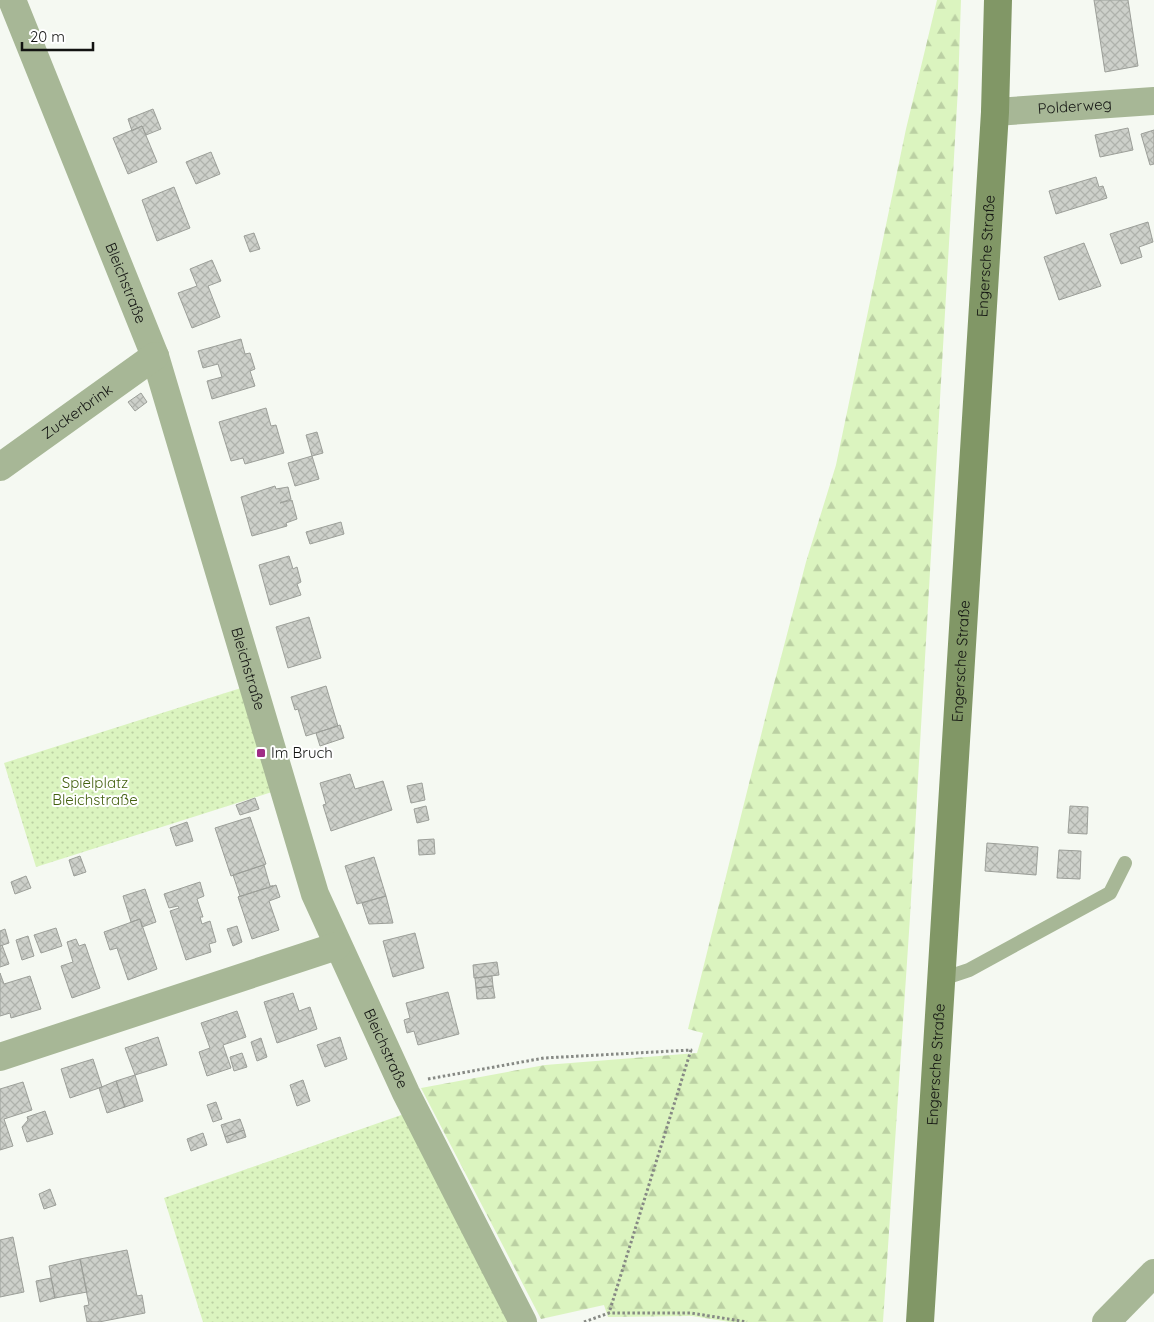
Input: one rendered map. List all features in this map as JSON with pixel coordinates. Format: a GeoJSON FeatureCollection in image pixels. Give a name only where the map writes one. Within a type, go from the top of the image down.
{"type":"FeatureCollection","features":[{"type":"Feature","properties":{"kind":"main road","name":"Engersche Straße"},"geometry":{"type":"LineString","coordinates":[[920,1322],[994,112],[998,0]]}},
{"type":"Feature","properties":{"kind":"street","name":"Bleichstraße"},"geometry":{"type":"LineString","coordinates":[[12,0],[48,85],[155,356],[315,894],[337,946],[403,1086],[523,1322]]}},
{"type":"Feature","properties":{"kind":"street","name":"Polderweg"},"geometry":{"type":"LineString","coordinates":[[994,112],[1154,101]]}},
{"type":"Feature","properties":{"kind":"street","name":"Zuckerbrink"},"geometry":{"type":"LineString","coordinates":[[0,467],[155,356]]}},
{"type":"Feature","properties":{"kind":"street"},"geometry":{"type":"LineString","coordinates":[[0,1057],[337,946]]}},
{"type":"Feature","properties":{"kind":"street"},"geometry":{"type":"LineString","coordinates":[[1106,1322],[1154,1273]]}},
{"type":"Feature","properties":{"kind":"lane"},"geometry":{"type":"LineString","coordinates":[[942,979],[969,970],[1110,893],[1125,863]]}},
{"type":"Feature","properties":{"kind":"path"},"geometry":{"type":"LineString","coordinates":[[403,1086],[420,1080],[544,1058],[691,1050],[609,1313]]}},
{"type":"Feature","properties":{"kind":"path"},"geometry":{"type":"LineString","coordinates":[[584,1322],[609,1313],[691,1313],[747,1322]]}},
{"type":"Feature","properties":{"kind":"green space"},"geometry":{"type":"Polygon","coordinates":[[[937,0],[961,0],[958,88],[910,917],[883,1322],[730,1322],[692,1316],[608,1317],[604,1305],[541,1319],[421,1088],[545,1065],[697,1053],[703,1033],[688,1029],[770,699],[806,562],[836,465],[906,129],[937,0]]]}},
{"type":"Feature","properties":{"kind":"green space","name":"Spielplatz Bleichstraße"},"geometry":{"type":"Polygon","coordinates":[[[241,688],[272,792],[36,867],[4,763],[241,688]]]}},
{"type":"Feature","properties":{"kind":"green space"},"geometry":{"type":"Polygon","coordinates":[[[407,1113],[509,1322],[203,1322],[164,1198],[407,1113]]]}},
{"type":"Feature","properties":{"kind":"building"},"geometry":{"type":"Polygon","coordinates":[[[1094,0],[1128,0],[1138,66],[1105,72],[1094,0]]]}},
{"type":"Feature","properties":{"kind":"building"},"geometry":{"type":"Polygon","coordinates":[[[153,109],[161,129],[146,135],[142,126],[132,131],[128,119],[153,109]]]}},
{"type":"Feature","properties":{"kind":"building"},"geometry":{"type":"Polygon","coordinates":[[[142,126],[157,162],[128,174],[113,138],[142,126]]]}},
{"type":"Feature","properties":{"kind":"building"},"geometry":{"type":"Polygon","coordinates":[[[1128,128],[1133,150],[1100,157],[1095,135],[1128,128]]]}},
{"type":"Feature","properties":{"kind":"building"},"geometry":{"type":"Polygon","coordinates":[[[1154,130],[1154,164],[1150,165],[1141,134],[1154,130]]]}},
{"type":"Feature","properties":{"kind":"building"},"geometry":{"type":"Polygon","coordinates":[[[211,152],[220,174],[196,184],[186,162],[211,152]]]}},
{"type":"Feature","properties":{"kind":"building"},"geometry":{"type":"Polygon","coordinates":[[[1096,177],[1099,187],[1103,186],[1107,198],[1056,214],[1049,191],[1096,177]]]}},
{"type":"Feature","properties":{"kind":"building"},"geometry":{"type":"Polygon","coordinates":[[[174,187],[190,228],[157,241],[142,200],[174,187]]]}},
{"type":"Feature","properties":{"kind":"building"},"geometry":{"type":"Polygon","coordinates":[[[1148,222],[1153,242],[1139,247],[1142,257],[1121,264],[1110,234],[1148,222]]]}},
{"type":"Feature","properties":{"kind":"building"},"geometry":{"type":"Polygon","coordinates":[[[254,233],[260,249],[250,252],[244,236],[254,233]]]}},
{"type":"Feature","properties":{"kind":"building"},"geometry":{"type":"Polygon","coordinates":[[[1084,243],[1101,286],[1059,300],[1044,257],[1084,243]]]}},
{"type":"Feature","properties":{"kind":"building"},"geometry":{"type":"Polygon","coordinates":[[[212,260],[221,281],[208,286],[220,317],[192,328],[178,293],[197,286],[190,269],[212,260]]]}},
{"type":"Feature","properties":{"kind":"building"},"geometry":{"type":"Polygon","coordinates":[[[241,339],[245,354],[250,353],[255,369],[250,371],[255,386],[212,399],[207,381],[222,377],[218,364],[203,368],[198,351],[241,339]]]}},
{"type":"Feature","properties":{"kind":"building"},"geometry":{"type":"Polygon","coordinates":[[[141,393],[147,402],[135,411],[128,402],[141,393]]]}},
{"type":"Feature","properties":{"kind":"building"},"geometry":{"type":"Polygon","coordinates":[[[266,408],[271,426],[276,425],[284,453],[245,464],[243,458],[231,461],[219,422],[266,408]]]}},
{"type":"Feature","properties":{"kind":"building"},"geometry":{"type":"Polygon","coordinates":[[[317,432],[323,453],[312,456],[306,435],[317,432]]]}},
{"type":"Feature","properties":{"kind":"building"},"geometry":{"type":"Polygon","coordinates":[[[312,456],[319,479],[295,486],[288,463],[312,456]]]}},
{"type":"Feature","properties":{"kind":"building"},"geometry":{"type":"Polygon","coordinates":[[[275,486],[276,489],[288,487],[291,499],[280,503],[292,500],[297,519],[286,523],[287,526],[252,536],[241,497],[275,486]]]}},
{"type":"Feature","properties":{"kind":"building"},"geometry":{"type":"Polygon","coordinates":[[[341,522],[344,534],[310,544],[306,532],[341,522]]]}},
{"type":"Feature","properties":{"kind":"building"},"geometry":{"type":"Polygon","coordinates":[[[289,556],[293,569],[297,567],[301,582],[297,584],[301,595],[270,605],[259,565],[289,556]]]}},
{"type":"Feature","properties":{"kind":"building"},"geometry":{"type":"Polygon","coordinates":[[[309,617],[321,658],[288,668],[276,627],[309,617]]]}},
{"type":"Feature","properties":{"kind":"building"},"geometry":{"type":"Polygon","coordinates":[[[326,686],[338,726],[306,736],[298,709],[295,710],[291,697],[326,686]]]}},
{"type":"Feature","properties":{"kind":"building"},"geometry":{"type":"Polygon","coordinates":[[[340,725],[344,738],[320,746],[316,733],[340,725]]]}},
{"type":"Feature","properties":{"kind":"building"},"geometry":{"type":"Polygon","coordinates":[[[350,774],[355,789],[383,781],[392,810],[331,831],[323,805],[326,804],[320,783],[350,774]]]}},
{"type":"Feature","properties":{"kind":"building"},"geometry":{"type":"Polygon","coordinates":[[[422,783],[425,800],[411,803],[407,786],[422,783]]]}},
{"type":"Feature","properties":{"kind":"building"},"geometry":{"type":"Polygon","coordinates":[[[255,798],[259,809],[240,815],[236,805],[255,798]]]}},
{"type":"Feature","properties":{"kind":"building"},"geometry":{"type":"Polygon","coordinates":[[[426,806],[429,820],[417,823],[414,809],[426,806]]]}},
{"type":"Feature","properties":{"kind":"building"},"geometry":{"type":"Polygon","coordinates":[[[1070,806],[1088,807],[1087,834],[1068,833],[1070,806]]]}},
{"type":"Feature","properties":{"kind":"building"},"geometry":{"type":"Polygon","coordinates":[[[250,817],[266,864],[231,876],[215,828],[250,817]]]}},
{"type":"Feature","properties":{"kind":"building"},"geometry":{"type":"Polygon","coordinates":[[[187,822],[193,841],[176,846],[170,828],[187,822]]]}},
{"type":"Feature","properties":{"kind":"building"},"geometry":{"type":"Polygon","coordinates":[[[434,839],[435,854],[419,855],[418,840],[434,839]]]}},
{"type":"Feature","properties":{"kind":"building"},"geometry":{"type":"Polygon","coordinates":[[[987,843],[1038,847],[1036,875],[985,871],[987,843]]]}},
{"type":"Feature","properties":{"kind":"building"},"geometry":{"type":"Polygon","coordinates":[[[1059,850],[1081,851],[1080,879],[1057,878],[1059,850]]]}},
{"type":"Feature","properties":{"kind":"building"},"geometry":{"type":"Polygon","coordinates":[[[80,856],[86,872],[74,876],[69,860],[80,856]]]}},
{"type":"Feature","properties":{"kind":"building"},"geometry":{"type":"Polygon","coordinates":[[[374,857],[386,896],[357,904],[345,866],[374,857]]]}},
{"type":"Feature","properties":{"kind":"building"},"geometry":{"type":"Polygon","coordinates":[[[264,865],[270,886],[273,886],[238,897],[240,896],[233,875],[264,865]]]}},
{"type":"Feature","properties":{"kind":"building"},"geometry":{"type":"Polygon","coordinates":[[[26,876],[31,888],[15,894],[11,882],[26,876]]]}},
{"type":"Feature","properties":{"kind":"building"},"geometry":{"type":"Polygon","coordinates":[[[200,882],[204,896],[197,899],[203,917],[200,917],[202,924],[210,921],[216,942],[209,944],[211,952],[186,960],[170,911],[179,908],[178,906],[169,908],[164,894],[200,882]]]}},
{"type":"Feature","properties":{"kind":"building"},"geometry":{"type":"Polygon","coordinates":[[[276,885],[280,897],[269,901],[279,930],[252,939],[238,897],[276,885]]]}},
{"type":"Feature","properties":{"kind":"building"},"geometry":{"type":"Polygon","coordinates":[[[145,889],[156,922],[142,927],[140,919],[131,922],[123,896],[145,889]]]}},
{"type":"Feature","properties":{"kind":"building"},"geometry":{"type":"Polygon","coordinates":[[[386,896],[393,923],[369,924],[362,903],[386,896]]]}},
{"type":"Feature","properties":{"kind":"building"},"geometry":{"type":"Polygon","coordinates":[[[140,919],[157,969],[128,980],[117,948],[110,950],[104,932],[140,919]]]}},
{"type":"Feature","properties":{"kind":"building"},"geometry":{"type":"Polygon","coordinates":[[[237,926],[242,942],[233,946],[227,929],[237,926]]]}},
{"type":"Feature","properties":{"kind":"building"},"geometry":{"type":"Polygon","coordinates":[[[56,928],[62,946],[41,953],[34,935],[56,928]]]}},
{"type":"Feature","properties":{"kind":"building"},"geometry":{"type":"Polygon","coordinates":[[[5,929],[9,943],[0,946],[0,931],[5,929]]]}},
{"type":"Feature","properties":{"kind":"building"},"geometry":{"type":"Polygon","coordinates":[[[415,933],[424,968],[393,977],[383,941],[415,933]]]}},
{"type":"Feature","properties":{"kind":"building"},"geometry":{"type":"Polygon","coordinates":[[[28,936],[34,956],[22,960],[16,940],[28,936]]]}},
{"type":"Feature","properties":{"kind":"building"},"geometry":{"type":"Polygon","coordinates":[[[76,939],[79,946],[85,944],[100,988],[72,998],[61,966],[73,962],[67,942],[76,939]]]}},
{"type":"Feature","properties":{"kind":"building"},"geometry":{"type":"Polygon","coordinates":[[[2,945],[9,964],[0,967],[0,946],[2,945]]]}},
{"type":"Feature","properties":{"kind":"building"},"geometry":{"type":"Polygon","coordinates":[[[497,962],[499,975],[474,978],[473,965],[497,962]]]}},
{"type":"Feature","properties":{"kind":"building"},"geometry":{"type":"Polygon","coordinates":[[[0,973],[4,984],[30,976],[41,1009],[11,1018],[10,1013],[0,1016],[0,973]]]}},
{"type":"Feature","properties":{"kind":"building"},"geometry":{"type":"Polygon","coordinates":[[[492,976],[493,986],[476,988],[475,978],[492,976]]]}},
{"type":"Feature","properties":{"kind":"building"},"geometry":{"type":"Polygon","coordinates":[[[493,986],[495,998],[477,999],[476,988],[493,986]]]}},
{"type":"Feature","properties":{"kind":"building"},"geometry":{"type":"Polygon","coordinates":[[[448,992],[459,1034],[418,1045],[414,1031],[407,1033],[404,1020],[410,1018],[406,1003],[448,992]]]}},
{"type":"Feature","properties":{"kind":"building"},"geometry":{"type":"Polygon","coordinates":[[[293,993],[299,1011],[310,1007],[317,1029],[277,1043],[264,1002],[293,993]]]}},
{"type":"Feature","properties":{"kind":"building"},"geometry":{"type":"Polygon","coordinates":[[[237,1011],[246,1037],[223,1045],[231,1068],[207,1076],[199,1052],[210,1048],[201,1023],[237,1011]]]}},
{"type":"Feature","properties":{"kind":"building"},"geometry":{"type":"Polygon","coordinates":[[[158,1037],[167,1065],[135,1075],[125,1048],[158,1037]]]}},
{"type":"Feature","properties":{"kind":"building"},"geometry":{"type":"Polygon","coordinates":[[[340,1037],[347,1059],[325,1067],[317,1045],[340,1037]]]}},
{"type":"Feature","properties":{"kind":"building"},"geometry":{"type":"Polygon","coordinates":[[[261,1038],[267,1057],[257,1061],[251,1042],[261,1038]]]}},
{"type":"Feature","properties":{"kind":"building"},"geometry":{"type":"Polygon","coordinates":[[[242,1053],[247,1067],[234,1071],[230,1057],[242,1053]]]}},
{"type":"Feature","properties":{"kind":"building"},"geometry":{"type":"Polygon","coordinates":[[[93,1059],[102,1087],[70,1098],[61,1069],[93,1059]]]}},
{"type":"Feature","properties":{"kind":"building"},"geometry":{"type":"Polygon","coordinates":[[[135,1075],[143,1101],[125,1107],[116,1081],[135,1075]]]}},
{"type":"Feature","properties":{"kind":"building"},"geometry":{"type":"Polygon","coordinates":[[[303,1080],[310,1101],[297,1106],[290,1085],[303,1080]]]}},
{"type":"Feature","properties":{"kind":"building"},"geometry":{"type":"Polygon","coordinates":[[[116,1081],[125,1107],[107,1113],[99,1088],[116,1081]]]}},
{"type":"Feature","properties":{"kind":"building"},"geometry":{"type":"Polygon","coordinates":[[[23,1082],[32,1110],[4,1119],[13,1146],[0,1150],[0,1089],[23,1082]]]}},
{"type":"Feature","properties":{"kind":"building"},"geometry":{"type":"Polygon","coordinates":[[[216,1102],[222,1119],[213,1122],[207,1105],[216,1102]]]}},
{"type":"Feature","properties":{"kind":"building"},"geometry":{"type":"Polygon","coordinates":[[[45,1111],[53,1134],[27,1142],[22,1127],[28,1120],[27,1117],[45,1111]]]}},
{"type":"Feature","properties":{"kind":"building"},"geometry":{"type":"Polygon","coordinates":[[[240,1119],[244,1130],[225,1137],[221,1125],[240,1119]]]}},
{"type":"Feature","properties":{"kind":"building"},"geometry":{"type":"Polygon","coordinates":[[[244,1130],[246,1137],[227,1143],[225,1137],[244,1130]]]}},
{"type":"Feature","properties":{"kind":"building"},"geometry":{"type":"Polygon","coordinates":[[[203,1133],[207,1145],[191,1151],[187,1139],[203,1133]]]}},
{"type":"Feature","properties":{"kind":"building"},"geometry":{"type":"Polygon","coordinates":[[[50,1189],[56,1205],[44,1209],[39,1194],[50,1189]]]}},
{"type":"Feature","properties":{"kind":"building"},"geometry":{"type":"Polygon","coordinates":[[[13,1237],[24,1292],[0,1297],[0,1240],[13,1237]]]}},
{"type":"Feature","properties":{"kind":"building"},"geometry":{"type":"Polygon","coordinates":[[[127,1250],[137,1296],[142,1295],[145,1313],[99,1322],[87,1322],[84,1306],[89,1305],[80,1259],[127,1250]]]}},
{"type":"Feature","properties":{"kind":"building"},"geometry":{"type":"Polygon","coordinates":[[[80,1259],[87,1292],[55,1298],[49,1266],[80,1259]]]}},
{"type":"Feature","properties":{"kind":"building"},"geometry":{"type":"Polygon","coordinates":[[[51,1278],[55,1298],[40,1302],[36,1281],[51,1278]]]}},
{"type":"Feature","properties":{"kind":"place","name":"Im Bruch"},"geometry":{"type":"Point","coordinates":[261,753]}}]}
